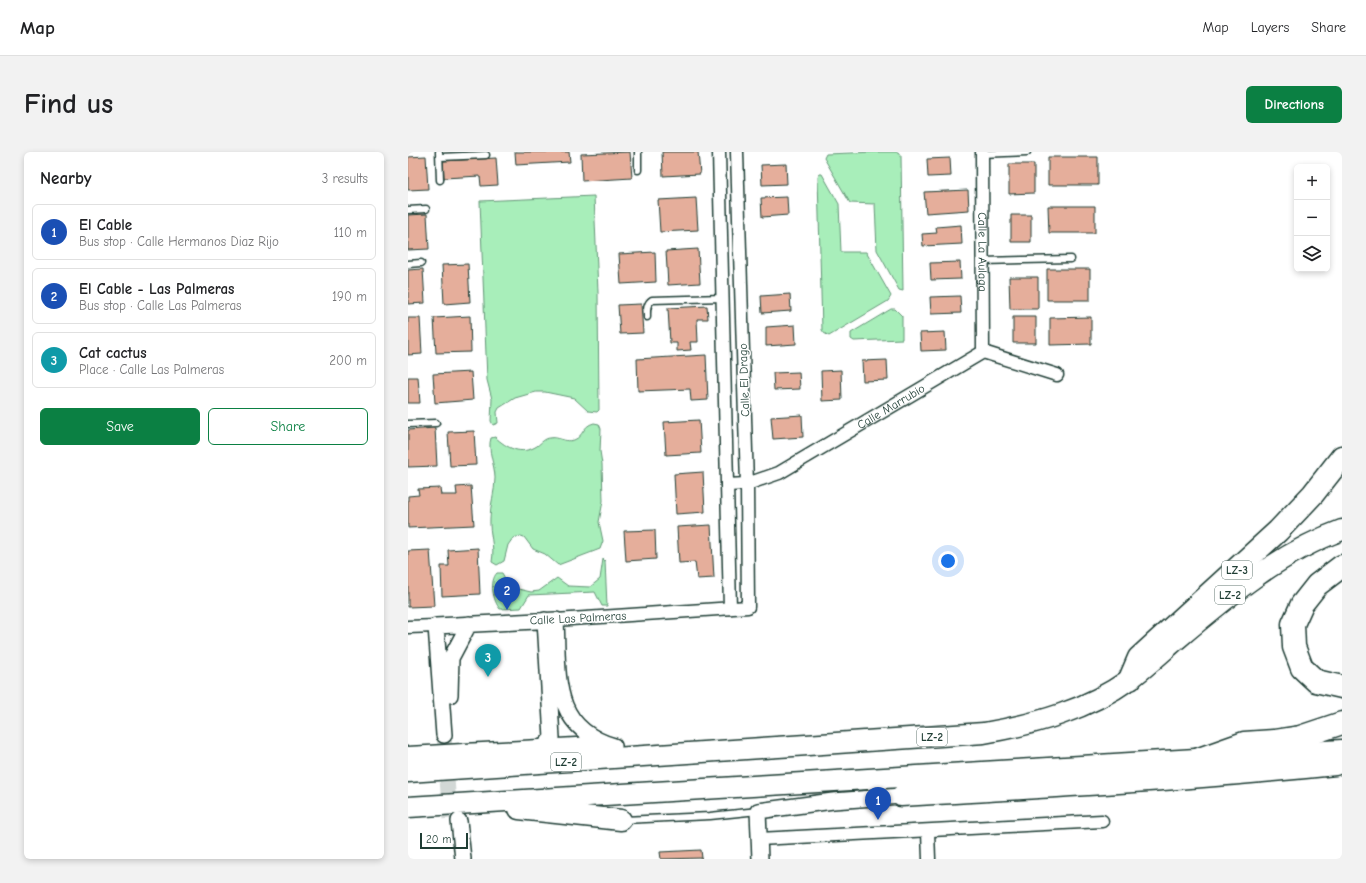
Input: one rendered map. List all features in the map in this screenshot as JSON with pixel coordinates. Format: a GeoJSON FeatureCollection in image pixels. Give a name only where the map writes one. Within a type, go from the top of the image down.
{"type":"FeatureCollection","features":[{"type":"Feature","properties":{"kind":"highway","name":"LZ-3"},"geometry":{"type":"LineString","coordinates":[[1130,679],[1139,658],[1278,531],[1313,494],[1342,457]]}},
{"type":"Feature","properties":{"kind":"highway","name":"LZ-2"},"geometry":{"type":"LineString","coordinates":[[408,772],[991,732],[1028,725],[1082,707],[1130,679],[1235,591],[1293,552],[1322,537],[1342,530]]}},
{"type":"Feature","properties":{"kind":"highway"},"geometry":{"type":"LineString","coordinates":[[1342,566],[1317,585],[1302,604],[1293,624],[1294,647],[1302,668],[1316,681],[1342,688]]}},
{"type":"Feature","properties":{"kind":"highway"},"geometry":{"type":"LineString","coordinates":[[1199,759],[1244,743],[1274,741],[1300,737],[1342,723]]}},
{"type":"Feature","properties":{"kind":"highway"},"geometry":{"type":"LineString","coordinates":[[408,756],[704,742],[724,751]]}},
{"type":"Feature","properties":{"kind":"highway"},"geometry":{"type":"LineString","coordinates":[[408,807],[1342,750]]}},
{"type":"Feature","properties":{"kind":"highway"},"geometry":{"type":"LineString","coordinates":[[901,796],[1246,774],[1335,765],[1342,762]]}},
{"type":"Feature","properties":{"kind":"highway"},"geometry":{"type":"LineString","coordinates":[[467,803],[620,820]]}},
{"type":"Feature","properties":{"kind":"street","name":"Calle El Drago"},"geometry":{"type":"LineString","coordinates":[[719,152],[730,608]]}},
{"type":"Feature","properties":{"kind":"street","name":"Calle El Drago"},"geometry":{"type":"LineString","coordinates":[[737,152],[747,484],[748,607]]}},
{"type":"Feature","properties":{"kind":"street","name":"Calle La Aulaga"},"geometry":{"type":"LineString","coordinates":[[982,153],[984,352]]}},
{"type":"Feature","properties":{"kind":"street","name":"Calle Marrubio"},"geometry":{"type":"LineString","coordinates":[[727,485],[747,484],[779,473],[984,352]]}},
{"type":"Feature","properties":{"kind":"street"},"geometry":{"type":"LineString","coordinates":[[984,352],[1057,375]]}},
{"type":"Feature","properties":{"kind":"street","name":"Calle Las Palmeras"},"geometry":{"type":"LineString","coordinates":[[408,627],[550,620],[748,607]]}},
{"type":"Feature","properties":{"kind":"street"},"geometry":{"type":"LineString","coordinates":[[550,620],[560,688],[567,712],[578,728],[597,741],[614,746]]}},
{"type":"Feature","properties":{"kind":"street"},"geometry":{"type":"LineString","coordinates":[[542,749],[552,738],[550,620]]}},
{"type":"Feature","properties":{"kind":"street"},"geometry":{"type":"LineString","coordinates":[[436,626],[448,735],[451,658],[469,624]]}},
{"type":"Feature","properties":{"kind":"street"},"geometry":{"type":"LineString","coordinates":[[760,859],[758,810],[833,801],[901,796]]}},
{"type":"Feature","properties":{"kind":"street"},"geometry":{"type":"LineString","coordinates":[[452,859],[454,821],[463,859]]}},
{"type":"Feature","properties":{"kind":"street"},"geometry":{"type":"LineString","coordinates":[[759,840],[928,832],[1102,821]]}},
{"type":"Feature","properties":{"kind":"street"},"geometry":{"type":"LineString","coordinates":[[928,832],[929,859]]}},
{"type":"Feature","properties":{"kind":"lane"},"geometry":{"type":"LineString","coordinates":[[638,152],[638,170]]}},
{"type":"Feature","properties":{"kind":"lane"},"geometry":{"type":"LineString","coordinates":[[982,153],[1027,152]]}},
{"type":"Feature","properties":{"kind":"lane"},"geometry":{"type":"LineString","coordinates":[[440,180],[439,154],[486,155]]}},
{"type":"Feature","properties":{"kind":"lane"},"geometry":{"type":"LineString","coordinates":[[408,210],[426,209]]}},
{"type":"Feature","properties":{"kind":"lane"},"geometry":{"type":"LineString","coordinates":[[983,261],[1071,259]]}},
{"type":"Feature","properties":{"kind":"lane"},"geometry":{"type":"LineString","coordinates":[[408,264],[421,263]]}},
{"type":"Feature","properties":{"kind":"lane"},"geometry":{"type":"LineString","coordinates":[[647,317],[647,307],[649,302],[652,300],[723,298]]}},
{"type":"Feature","properties":{"kind":"lane"},"geometry":{"type":"LineString","coordinates":[[408,424],[436,422]]}},
{"type":"Feature","properties":{"kind":"lane"},"geometry":{"type":"LineString","coordinates":[[620,820],[710,816],[758,810]]}},
{"type":"Feature","properties":{"kind":"green space"},"geometry":{"type":"Polygon","coordinates":[[[898,152],[901,156],[903,291],[899,290],[877,250],[875,204],[850,203],[824,158],[826,154],[898,152]]]}},
{"type":"Feature","properties":{"kind":"green space"},"geometry":{"type":"Polygon","coordinates":[[[822,174],[839,204],[841,252],[866,252],[891,296],[888,301],[829,336],[822,330],[818,177],[822,174]]]}},
{"type":"Feature","properties":{"kind":"green space"},"geometry":{"type":"Polygon","coordinates":[[[594,196],[598,292],[599,410],[597,412],[588,411],[574,398],[545,392],[536,392],[515,398],[499,408],[497,412],[498,423],[493,425],[491,421],[492,399],[487,380],[480,201],[594,196]]]}},
{"type":"Feature","properties":{"kind":"green space"},"geometry":{"type":"Polygon","coordinates":[[[891,309],[895,309],[902,316],[902,339],[854,341],[851,339],[851,333],[891,309]]]}},
{"type":"Feature","properties":{"kind":"green space"},"geometry":{"type":"Polygon","coordinates":[[[594,423],[599,424],[601,429],[600,451],[602,464],[603,501],[599,522],[603,541],[600,549],[558,565],[545,554],[533,549],[524,537],[521,536],[513,538],[508,545],[504,561],[497,565],[492,562],[493,550],[490,518],[495,473],[490,447],[491,438],[495,437],[514,449],[525,450],[537,446],[548,438],[568,441],[574,440],[580,436],[587,426],[594,423]]]}},
{"type":"Feature","properties":{"kind":"green space"},"geometry":{"type":"Polygon","coordinates":[[[603,559],[605,561],[607,606],[602,606],[595,592],[529,595],[521,608],[500,609],[495,601],[493,581],[497,573],[502,573],[510,587],[531,592],[539,591],[557,578],[568,586],[590,587],[600,579],[603,559]]]}},
{"type":"Feature","properties":{"kind":"building"},"geometry":{"type":"Polygon","coordinates":[[[515,152],[569,152],[570,162],[516,165],[515,152]]]}},
{"type":"Feature","properties":{"kind":"building"},"geometry":{"type":"Polygon","coordinates":[[[630,152],[632,178],[582,181],[581,154],[630,152]]]}},
{"type":"Feature","properties":{"kind":"building"},"geometry":{"type":"Polygon","coordinates":[[[662,152],[698,152],[700,174],[663,176],[662,152]]]}},
{"type":"Feature","properties":{"kind":"building"},"geometry":{"type":"Polygon","coordinates":[[[426,156],[428,189],[408,190],[408,157],[426,156]]]}},
{"type":"Feature","properties":{"kind":"building"},"geometry":{"type":"Polygon","coordinates":[[[1048,157],[1098,157],[1098,185],[1048,185],[1048,157]]]}},
{"type":"Feature","properties":{"kind":"building"},"geometry":{"type":"Polygon","coordinates":[[[496,158],[498,185],[481,186],[480,176],[444,178],[443,161],[496,158]]]}},
{"type":"Feature","properties":{"kind":"building"},"geometry":{"type":"Polygon","coordinates":[[[950,158],[951,176],[928,177],[927,159],[950,158]]]}},
{"type":"Feature","properties":{"kind":"building"},"geometry":{"type":"Polygon","coordinates":[[[786,164],[787,184],[762,185],[761,165],[786,164]]]}},
{"type":"Feature","properties":{"kind":"building"},"geometry":{"type":"Polygon","coordinates":[[[1009,164],[1034,164],[1034,193],[1009,194],[1009,164]]]}},
{"type":"Feature","properties":{"kind":"building"},"geometry":{"type":"Polygon","coordinates":[[[968,190],[969,210],[926,213],[924,192],[968,190]]]}},
{"type":"Feature","properties":{"kind":"building"},"geometry":{"type":"Polygon","coordinates":[[[787,197],[788,215],[762,217],[761,198],[787,197]]]}},
{"type":"Feature","properties":{"kind":"building"},"geometry":{"type":"Polygon","coordinates":[[[696,198],[698,230],[660,232],[658,200],[696,198]]]}},
{"type":"Feature","properties":{"kind":"building"},"geometry":{"type":"Polygon","coordinates":[[[1048,206],[1095,206],[1095,233],[1049,233],[1048,206]]]}},
{"type":"Feature","properties":{"kind":"building"},"geometry":{"type":"Polygon","coordinates":[[[427,214],[429,249],[408,250],[408,215],[427,214]]]}},
{"type":"Feature","properties":{"kind":"building"},"geometry":{"type":"Polygon","coordinates":[[[1011,215],[1031,215],[1031,242],[1011,242],[1011,215]]]}},
{"type":"Feature","properties":{"kind":"building"},"geometry":{"type":"Polygon","coordinates":[[[961,225],[962,244],[923,246],[922,234],[937,233],[936,227],[961,225]]]}},
{"type":"Feature","properties":{"kind":"building"},"geometry":{"type":"Polygon","coordinates":[[[698,249],[700,283],[668,285],[666,251],[698,249]]]}},
{"type":"Feature","properties":{"kind":"building"},"geometry":{"type":"Polygon","coordinates":[[[655,252],[656,282],[621,284],[619,254],[655,252]]]}},
{"type":"Feature","properties":{"kind":"building"},"geometry":{"type":"Polygon","coordinates":[[[960,262],[961,279],[931,280],[930,263],[960,262]]]}},
{"type":"Feature","properties":{"kind":"building"},"geometry":{"type":"Polygon","coordinates":[[[468,264],[470,302],[444,304],[442,265],[468,264]]]}},
{"type":"Feature","properties":{"kind":"building"},"geometry":{"type":"Polygon","coordinates":[[[423,269],[425,303],[408,304],[408,270],[423,269]]]}},
{"type":"Feature","properties":{"kind":"building"},"geometry":{"type":"Polygon","coordinates":[[[1047,269],[1090,269],[1090,300],[1047,300],[1047,269]]]}},
{"type":"Feature","properties":{"kind":"building"},"geometry":{"type":"Polygon","coordinates":[[[1009,277],[1038,277],[1038,309],[1010,309],[1009,277]]]}},
{"type":"Feature","properties":{"kind":"building"},"geometry":{"type":"Polygon","coordinates":[[[790,294],[791,311],[762,313],[761,296],[790,294]]]}},
{"type":"Feature","properties":{"kind":"building"},"geometry":{"type":"Polygon","coordinates":[[[960,296],[961,313],[931,314],[930,297],[960,296]]]}},
{"type":"Feature","properties":{"kind":"building"},"geometry":{"type":"Polygon","coordinates":[[[641,304],[643,333],[620,334],[618,305],[641,304]]]}},
{"type":"Feature","properties":{"kind":"building"},"geometry":{"type":"Polygon","coordinates":[[[707,306],[708,319],[697,319],[698,342],[690,342],[691,350],[677,351],[677,343],[670,343],[668,308],[707,306]]]}},
{"type":"Feature","properties":{"kind":"building"},"geometry":{"type":"Polygon","coordinates":[[[470,316],[471,352],[436,353],[434,318],[470,316]]]}},
{"type":"Feature","properties":{"kind":"building"},"geometry":{"type":"Polygon","coordinates":[[[1013,317],[1036,317],[1036,343],[1013,343],[1013,317]]]}},
{"type":"Feature","properties":{"kind":"building"},"geometry":{"type":"Polygon","coordinates":[[[1091,317],[1091,344],[1050,345],[1050,318],[1091,317]]]}},
{"type":"Feature","properties":{"kind":"building"},"geometry":{"type":"Polygon","coordinates":[[[408,318],[420,318],[422,354],[408,355],[408,318]]]}},
{"type":"Feature","properties":{"kind":"building"},"geometry":{"type":"Polygon","coordinates":[[[795,325],[796,344],[766,346],[766,327],[795,325]]]}},
{"type":"Feature","properties":{"kind":"building"},"geometry":{"type":"Polygon","coordinates":[[[945,332],[946,350],[921,351],[920,333],[945,332]]]}},
{"type":"Feature","properties":{"kind":"building"},"geometry":{"type":"Polygon","coordinates":[[[706,355],[708,400],[691,401],[690,389],[638,391],[637,359],[706,355]]]}},
{"type":"Feature","properties":{"kind":"building"},"geometry":{"type":"Polygon","coordinates":[[[887,360],[888,380],[863,381],[862,361],[887,360]]]}},
{"type":"Feature","properties":{"kind":"building"},"geometry":{"type":"Polygon","coordinates":[[[841,370],[842,400],[822,401],[821,371],[841,370]]]}},
{"type":"Feature","properties":{"kind":"building"},"geometry":{"type":"Polygon","coordinates":[[[471,372],[473,400],[435,403],[433,374],[471,372]]]}},
{"type":"Feature","properties":{"kind":"building"},"geometry":{"type":"Polygon","coordinates":[[[799,372],[800,389],[774,390],[773,373],[799,372]]]}},
{"type":"Feature","properties":{"kind":"building"},"geometry":{"type":"Polygon","coordinates":[[[408,377],[418,377],[420,403],[408,403],[408,377]]]}},
{"type":"Feature","properties":{"kind":"building"},"geometry":{"type":"Polygon","coordinates":[[[802,415],[803,437],[773,439],[771,417],[802,415]]]}},
{"type":"Feature","properties":{"kind":"building"},"geometry":{"type":"Polygon","coordinates":[[[699,420],[701,453],[666,455],[664,422],[699,420]]]}},
{"type":"Feature","properties":{"kind":"building"},"geometry":{"type":"Polygon","coordinates":[[[435,428],[437,466],[408,467],[408,430],[435,428]]]}},
{"type":"Feature","properties":{"kind":"building"},"geometry":{"type":"Polygon","coordinates":[[[474,431],[476,465],[450,466],[448,432],[474,431]]]}},
{"type":"Feature","properties":{"kind":"building"},"geometry":{"type":"Polygon","coordinates":[[[703,472],[705,512],[676,514],[674,474],[703,472]]]}},
{"type":"Feature","properties":{"kind":"building"},"geometry":{"type":"Polygon","coordinates":[[[471,486],[474,525],[408,528],[408,496],[419,495],[418,489],[440,488],[441,495],[457,495],[456,487],[471,486]]]}},
{"type":"Feature","properties":{"kind":"building"},"geometry":{"type":"Polygon","coordinates":[[[711,525],[714,578],[697,579],[695,562],[679,563],[677,527],[711,525]]]}},
{"type":"Feature","properties":{"kind":"building"},"geometry":{"type":"Polygon","coordinates":[[[655,530],[656,559],[626,561],[624,531],[655,530]]]}},
{"type":"Feature","properties":{"kind":"building"},"geometry":{"type":"Polygon","coordinates":[[[478,548],[480,594],[442,596],[441,566],[449,566],[448,550],[478,548]]]}},
{"type":"Feature","properties":{"kind":"building"},"geometry":{"type":"Polygon","coordinates":[[[430,550],[434,606],[408,607],[408,551],[430,550]]]}},
{"type":"Feature","properties":{"kind":"building"},"geometry":{"type":"Polygon","coordinates":[[[701,850],[702,858],[661,859],[660,852],[701,850]]]}},
{"type":"Feature","properties":{"kind":"tunnel"},"geometry":{"type":"LineString","coordinates":[[444,735],[450,821]]}},
{"type":"Feature","properties":{"kind":"place","name":"El Cable - Las Palmeras"},"geometry":{"type":"Point","coordinates":[507,610]}},
{"type":"Feature","properties":{"kind":"place","name":"Cat cactus"},"geometry":{"type":"Point","coordinates":[488,677]}},
{"type":"Feature","properties":{"kind":"place","name":"El Cable"},"geometry":{"type":"Point","coordinates":[878,820]}}]}
